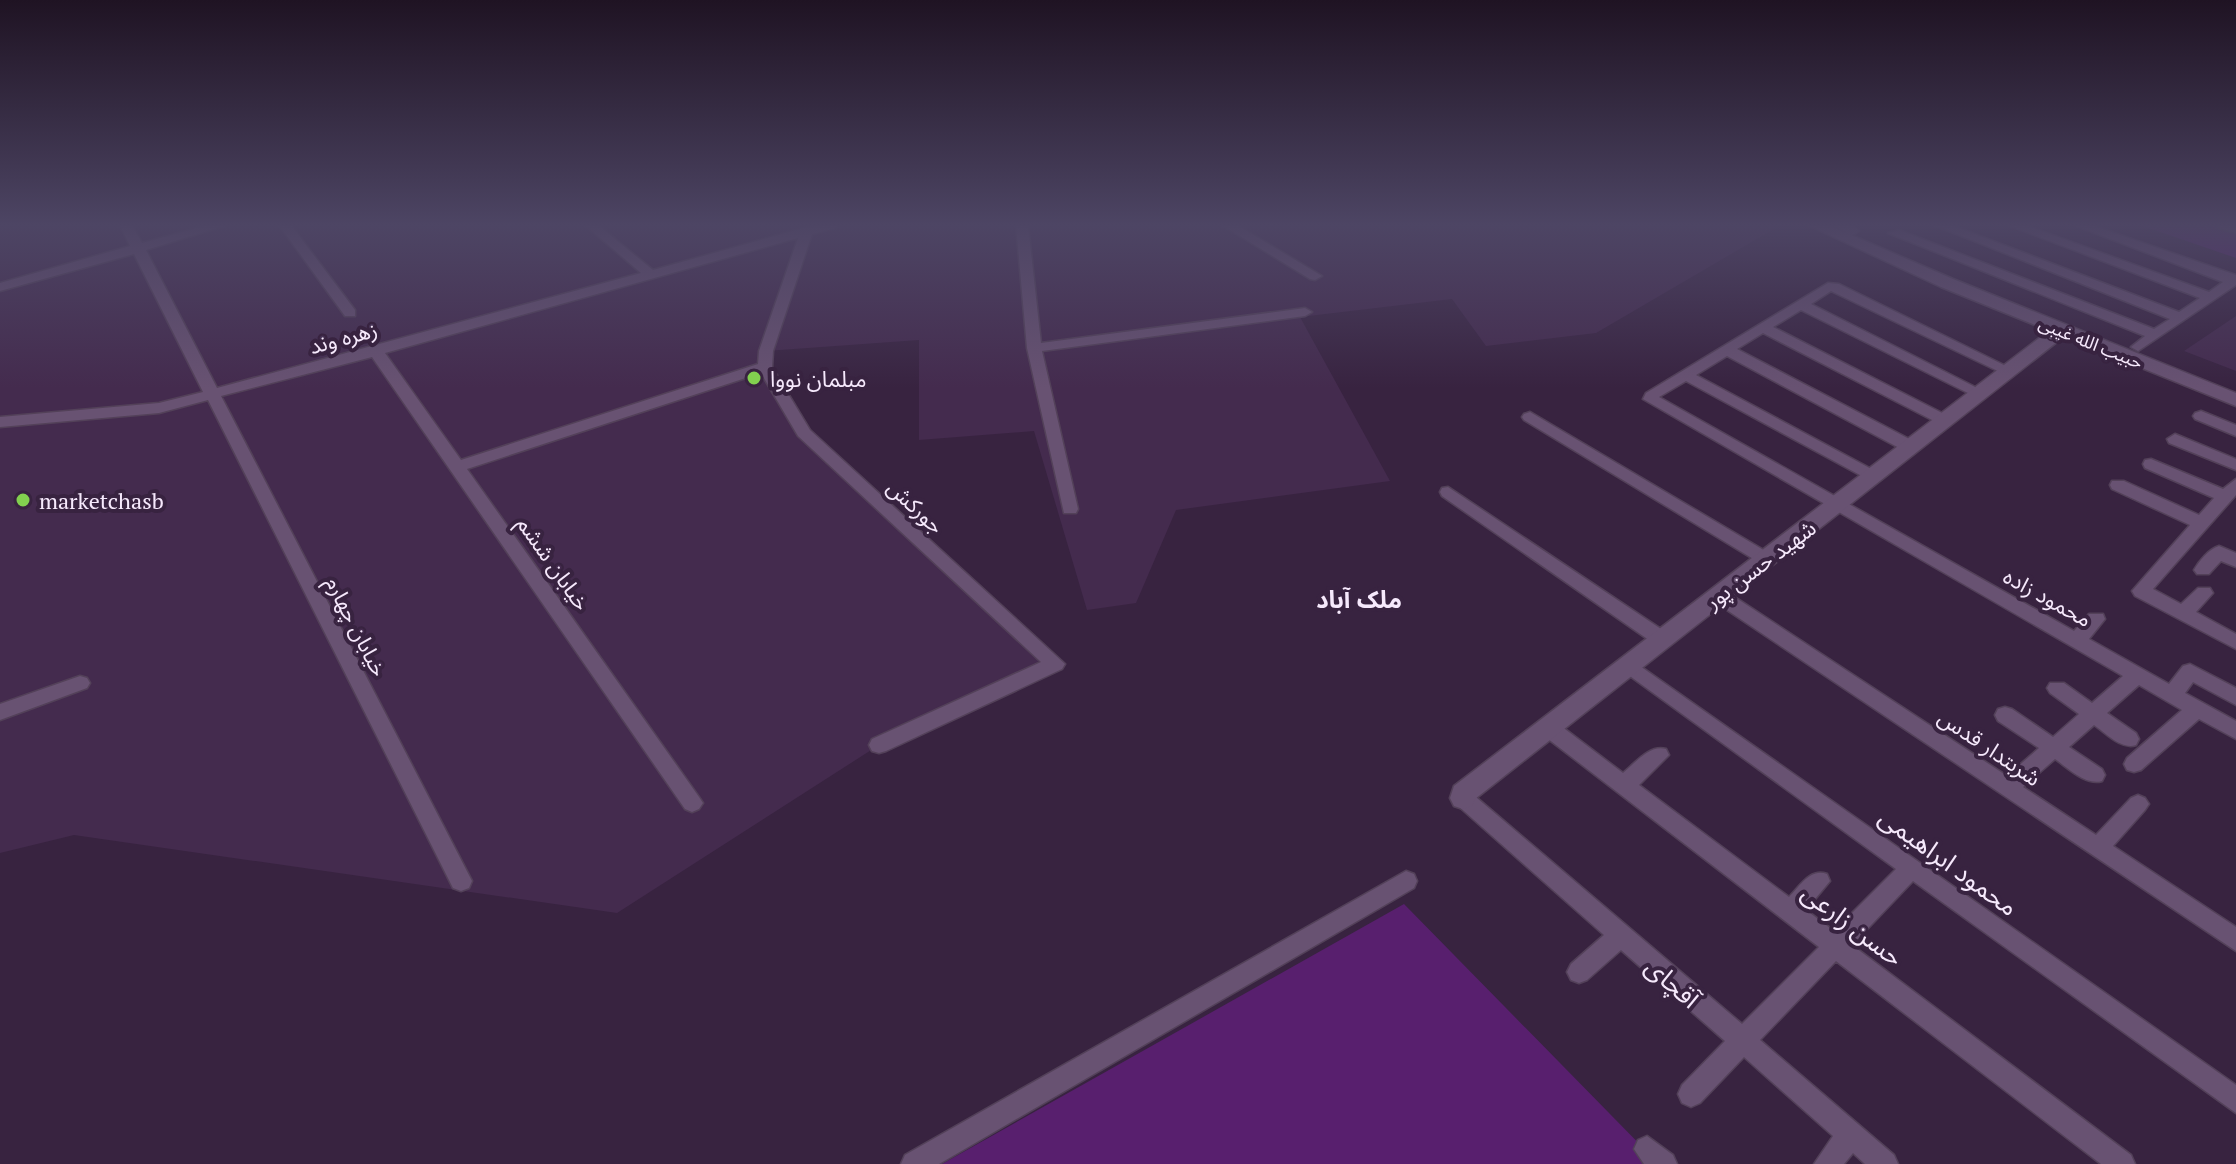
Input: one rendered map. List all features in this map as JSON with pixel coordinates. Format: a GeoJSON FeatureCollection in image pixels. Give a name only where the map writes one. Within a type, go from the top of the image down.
{"type":"FeatureCollection","features":[{"type":"Feature","properties":{"kind":"street"},"geometry":{"type":"LineString","coordinates":[[0,287],[27,279]]}},
{"type":"Feature","properties":{"kind":"street","name":"خیابان چهارم"},"geometry":{"type":"LineString","coordinates":[[152,279],[461,881]]}},
{"type":"Feature","properties":{"kind":"street"},"geometry":{"type":"LineString","coordinates":[[325,279],[350,313]]}},
{"type":"Feature","properties":{"kind":"street","name":"زهره وند"},"geometry":{"type":"LineString","coordinates":[[1,419],[159,408],[631,279]]}},
{"type":"Feature","properties":{"kind":"street"},"geometry":{"type":"LineString","coordinates":[[457,467],[765,367],[766,351],[790,279]]}},
{"type":"Feature","properties":{"kind":"street"},"geometry":{"type":"LineString","coordinates":[[1027,279],[1034,348],[1070,509]]}},
{"type":"Feature","properties":{"kind":"street","name":"حبیب الله غیبی"},"geometry":{"type":"LineString","coordinates":[[1953,279],[2061,330],[2236,400]]}},
{"type":"Feature","properties":{"kind":"street","name":"حبیب الله غیبی"},"geometry":{"type":"LineString","coordinates":[[1953,279],[2138,347],[2236,387]]}},
{"type":"Feature","properties":{"kind":"street"},"geometry":{"type":"LineString","coordinates":[[2013,279],[2156,335]]}},
{"type":"Feature","properties":{"kind":"street"},"geometry":{"type":"LineString","coordinates":[[2081,279],[2181,318]]}},
{"type":"Feature","properties":{"kind":"street"},"geometry":{"type":"LineString","coordinates":[[2162,279],[2210,297]]}},
{"type":"Feature","properties":{"kind":"street"},"geometry":{"type":"LineString","coordinates":[[2138,347],[2235,280]]}},
{"type":"Feature","properties":{"kind":"street"},"geometry":{"type":"LineString","coordinates":[[1871,476],[1686,375],[1831,287],[2007,370]]}},
{"type":"Feature","properties":{"kind":"street"},"geometry":{"type":"LineString","coordinates":[[1801,304],[1979,393]]}},
{"type":"Feature","properties":{"kind":"street"},"geometry":{"type":"LineString","coordinates":[[1034,348],[1305,312]]}},
{"type":"Feature","properties":{"kind":"street"},"geometry":{"type":"LineString","coordinates":[[1763,327],[1944,420]]}},
{"type":"Feature","properties":{"kind":"street","name":"شهید حسن پور"},"geometry":{"type":"LineString","coordinates":[[1463,798],[1463,794],[2061,330]]}},
{"type":"Feature","properties":{"kind":"street"},"geometry":{"type":"LineString","coordinates":[[1727,350],[1909,446]]}},
{"type":"Feature","properties":{"kind":"street","name":"خیابان ششم"},"geometry":{"type":"LineString","coordinates":[[376,351],[692,803]]}},
{"type":"Feature","properties":{"kind":"street","name":"جورکش"},"geometry":{"type":"LineString","coordinates":[[765,367],[804,433],[1055,664],[879,745]]}},
{"type":"Feature","properties":{"kind":"street","name":"محمود زاده"},"geometry":{"type":"LineString","coordinates":[[1686,375],[1651,399],[2236,731]]}},
{"type":"Feature","properties":{"kind":"street"},"geometry":{"type":"LineString","coordinates":[[2201,416],[2236,431]]}},
{"type":"Feature","properties":{"kind":"street"},"geometry":{"type":"LineString","coordinates":[[1530,417],[1766,559]]}},
{"type":"Feature","properties":{"kind":"street"},"geometry":{"type":"LineString","coordinates":[[2175,439],[2236,465]]}},
{"type":"Feature","properties":{"kind":"street"},"geometry":{"type":"LineString","coordinates":[[2151,464],[2227,494],[2236,511]]}},
{"type":"Feature","properties":{"kind":"street"},"geometry":{"type":"LineString","coordinates":[[2118,485],[2201,523]]}},
{"type":"Feature","properties":{"kind":"street"},"geometry":{"type":"LineString","coordinates":[[1448,492],[1663,640]]}},
{"type":"Feature","properties":{"kind":"street"},"geometry":{"type":"LineString","coordinates":[[2227,494],[2141,591],[2236,642]]}},
{"type":"Feature","properties":{"kind":"street"},"geometry":{"type":"LineString","coordinates":[[2203,570],[2219,552],[2236,561]]}},
{"type":"Feature","properties":{"kind":"street"},"geometry":{"type":"LineString","coordinates":[[2183,614],[2204,593]]}},
{"type":"Feature","properties":{"kind":"street","name":"شربتدار قدس"},"geometry":{"type":"LineString","coordinates":[[1718,595],[2236,940]]}},
{"type":"Feature","properties":{"kind":"street"},"geometry":{"type":"LineString","coordinates":[[2076,641],[2096,619]]}},
{"type":"Feature","properties":{"kind":"street","name":"محمود ابراهیمی"},"geometry":{"type":"LineString","coordinates":[[1630,666],[2236,1100]]}},
{"type":"Feature","properties":{"kind":"street"},"geometry":{"type":"LineString","coordinates":[[2172,695],[2190,671],[2236,697]]}},
{"type":"Feature","properties":{"kind":"street"},"geometry":{"type":"LineString","coordinates":[[2008,788],[2137,675]]}},
{"type":"Feature","properties":{"kind":"street"},"geometry":{"type":"LineString","coordinates":[[0,712],[80,683]]}},
{"type":"Feature","properties":{"kind":"street"},"geometry":{"type":"LineString","coordinates":[[2057,688],[2129,739]]}},
{"type":"Feature","properties":{"kind":"street"},"geometry":{"type":"LineString","coordinates":[[2134,764],[2197,709]]}},
{"type":"Feature","properties":{"kind":"street"},"geometry":{"type":"LineString","coordinates":[[2005,715],[2095,775]]}},
{"type":"Feature","properties":{"kind":"street","name":"حسن زارعی"},"geometry":{"type":"LineString","coordinates":[[1550,729],[2122,1164]]}},
{"type":"Feature","properties":{"kind":"street"},"geometry":{"type":"LineString","coordinates":[[1624,785],[1659,755]]}},
{"type":"Feature","properties":{"kind":"street","name":"آقچای"},"geometry":{"type":"LineString","coordinates":[[1463,798],[1885,1164]]}},
{"type":"Feature","properties":{"kind":"street"},"geometry":{"type":"LineString","coordinates":[[2097,848],[2138,804]]}},
{"type":"Feature","properties":{"kind":"street"},"geometry":{"type":"LineString","coordinates":[[1691,1094],[1911,868]]}},
{"type":"Feature","properties":{"kind":"street"},"geometry":{"type":"LineString","coordinates":[[914,1164],[1406,881]]}},
{"type":"Feature","properties":{"kind":"street"},"geometry":{"type":"LineString","coordinates":[[1790,912],[1819,881]]}},
{"type":"Feature","properties":{"kind":"street"},"geometry":{"type":"LineString","coordinates":[[1579,972],[1620,936]]}},
{"type":"Feature","properties":{"kind":"street"},"geometry":{"type":"LineString","coordinates":[[1827,1164],[1851,1135]]}},
{"type":"Feature","properties":{"kind":"shaded area"},"geometry":{"type":"Polygon","coordinates":[[[0,279],[1688,279],[1596,333],[1486,346],[1452,299],[1300,317],[1390,481],[1176,510],[1136,603],[1087,610],[1034,431],[919,440],[919,340],[766,351],[765,367],[804,433],[1055,664],[879,745],[617,913],[74,835],[0,853],[0,279]]]}},
{"type":"Feature","properties":{"kind":"shaded area"},"geometry":{"type":"Polygon","coordinates":[[[2236,316],[2236,371],[2184,351],[2236,316]]]}},
{"type":"Feature","properties":{"kind":"shaded area"},"geometry":{"type":"Polygon","coordinates":[[[1404,904],[1659,1164],[942,1164],[1404,904]]]}},
{"type":"Feature","properties":{"kind":"place","name":"مبلمان نووا"},"geometry":{"type":"Point","coordinates":[754,378]}},
{"type":"Feature","properties":{"kind":"place","name":"marketchasb"},"geometry":{"type":"Point","coordinates":[23,500]}},
{"type":"Feature","properties":{"kind":"district","name":"ملک آباد"},"geometry":{"type":"Point","coordinates":[1359,599]}}]}
